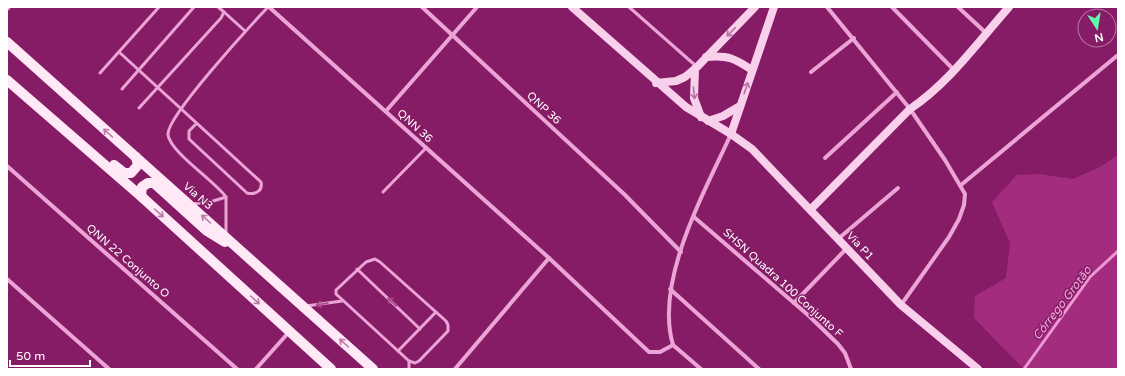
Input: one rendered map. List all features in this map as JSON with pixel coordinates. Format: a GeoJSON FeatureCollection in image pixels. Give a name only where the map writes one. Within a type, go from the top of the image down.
{"type":"FeatureCollection","features":[{"type":"Feature","properties":{"kind":"main road","name":"Via N3"},"geometry":{"type":"LineString","coordinates":[[7,42],[373,369]]}},
{"type":"Feature","properties":{"kind":"main road"},"geometry":{"type":"LineString","coordinates":[[7,80],[143,198],[331,369]]}},
{"type":"Feature","properties":{"kind":"main road"},"geometry":{"type":"LineString","coordinates":[[24,95],[69,125],[124,173],[131,173],[137,168],[138,161],[136,157]]}},
{"type":"Feature","properties":{"kind":"main road"},"geometry":{"type":"LineString","coordinates":[[143,198],[141,191],[142,187],[148,183],[154,183],[207,231],[247,256]]}},
{"type":"Feature","properties":{"kind":"street","name":"QNN 36"},"geometry":{"type":"LineString","coordinates":[[268,7],[549,258],[649,352],[657,353],[673,344]]}},
{"type":"Feature","properties":{"kind":"street","name":"QNP 36"},"geometry":{"type":"LineString","coordinates":[[422,7],[624,194],[681,252]]}},
{"type":"Feature","properties":{"kind":"street"},"geometry":{"type":"LineString","coordinates":[[386,111],[477,7]]}},
{"type":"Feature","properties":{"kind":"street"},"geometry":{"type":"LineString","coordinates":[[656,83],[676,81],[685,77],[696,68],[755,7]]}},
{"type":"Feature","properties":{"kind":"street"},"geometry":{"type":"LineString","coordinates":[[701,369],[673,344],[668,329],[670,289],[681,252],[694,217],[731,134],[774,7]]}},
{"type":"Feature","properties":{"kind":"street"},"geometry":{"type":"LineString","coordinates":[[827,7],[854,38],[910,109],[961,185],[965,194],[960,219],[901,305]]}},
{"type":"Feature","properties":{"kind":"street"},"geometry":{"type":"LineString","coordinates":[[892,7],[954,70]]}},
{"type":"Feature","properties":{"kind":"street"},"geometry":{"type":"LineString","coordinates":[[958,7],[986,33]]}},
{"type":"Feature","properties":{"kind":"street"},"geometry":{"type":"LineString","coordinates":[[811,209],[910,109],[929,97],[942,85],[1009,7]]}},
{"type":"Feature","properties":{"kind":"street"},"geometry":{"type":"LineString","coordinates":[[574,8],[656,83],[700,117],[708,121],[724,116],[740,106]]}},
{"type":"Feature","properties":{"kind":"street"},"geometry":{"type":"LineString","coordinates":[[811,72],[854,38]]}},
{"type":"Feature","properties":{"kind":"street"},"geometry":{"type":"LineString","coordinates":[[961,185],[1118,55]]}},
{"type":"Feature","properties":{"kind":"street"},"geometry":{"type":"LineString","coordinates":[[706,57],[724,56],[740,62],[752,70]]}},
{"type":"Feature","properties":{"kind":"street"},"geometry":{"type":"LineString","coordinates":[[696,68],[694,98],[700,117]]}},
{"type":"Feature","properties":{"kind":"street"},"geometry":{"type":"LineString","coordinates":[[825,158],[897,92]]}},
{"type":"Feature","properties":{"kind":"street","name":"Via P1"},"geometry":{"type":"LineString","coordinates":[[708,121],[731,134],[752,149],[811,209],[901,305],[973,367]]}},
{"type":"Feature","properties":{"kind":"street","name":"QNN 22 Conjunto O"},"geometry":{"type":"LineString","coordinates":[[7,166],[237,369]]}},
{"type":"Feature","properties":{"kind":"street"},"geometry":{"type":"LineString","coordinates":[[838,239],[898,188]]}},
{"type":"Feature","properties":{"kind":"street","name":"SHSN Quadra 100 Conjunto F"},"geometry":{"type":"LineString","coordinates":[[694,217],[794,303],[838,344],[845,353],[851,369]]}},
{"type":"Feature","properties":{"kind":"street"},"geometry":{"type":"LineString","coordinates":[[794,303],[847,248]]}},
{"type":"Feature","properties":{"kind":"street"},"geometry":{"type":"LineString","coordinates":[[454,369],[549,258]]}},
{"type":"Feature","properties":{"kind":"street"},"geometry":{"type":"LineString","coordinates":[[7,279],[109,369]]}},
{"type":"Feature","properties":{"kind":"street"},"geometry":{"type":"LineString","coordinates":[[670,289],[760,369]]}},
{"type":"Feature","properties":{"kind":"street"},"geometry":{"type":"LineString","coordinates":[[256,369],[289,332]]}},
{"type":"Feature","properties":{"kind":"lane"},"geometry":{"type":"LineString","coordinates":[[100,73],[159,7]]}},
{"type":"Feature","properties":{"kind":"lane"},"geometry":{"type":"LineString","coordinates":[[122,89],[194,7]]}},
{"type":"Feature","properties":{"kind":"lane"},"geometry":{"type":"LineString","coordinates":[[218,7],[245,31]]}},
{"type":"Feature","properties":{"kind":"lane"},"geometry":{"type":"LineString","coordinates":[[226,237],[226,197],[186,160],[170,140],[168,131],[179,110],[245,31],[268,7]]}},
{"type":"Feature","properties":{"kind":"lane"},"geometry":{"type":"LineString","coordinates":[[629,7],[696,68]]}},
{"type":"Feature","properties":{"kind":"lane"},"geometry":{"type":"LineString","coordinates":[[139,108],[224,12]]}},
{"type":"Feature","properties":{"kind":"lane"},"geometry":{"type":"LineString","coordinates":[[119,52],[179,110],[196,124],[261,182],[259,191],[256,194],[247,193],[188,139],[189,132],[196,124]]}},
{"type":"Feature","properties":{"kind":"lane"},"geometry":{"type":"LineString","coordinates":[[383,192],[426,148]]}},
{"type":"Feature","properties":{"kind":"lane"},"geometry":{"type":"LineString","coordinates":[[190,204],[210,202],[226,197]]}},
{"type":"Feature","properties":{"kind":"lane"},"geometry":{"type":"LineString","coordinates":[[375,259],[446,321],[449,328],[448,332],[419,361],[415,363],[409,361],[337,296],[336,290],[357,269],[370,260],[375,259]]}},
{"type":"Feature","properties":{"kind":"lane"},"geometry":{"type":"LineString","coordinates":[[357,269],[420,328]]}},
{"type":"Feature","properties":{"kind":"lane"},"geometry":{"type":"LineString","coordinates":[[302,306],[342,301]]}},
{"type":"Feature","properties":{"kind":"lane"},"geometry":{"type":"LineString","coordinates":[[398,351],[436,312]]}},
{"type":"Feature","properties":{"kind":"lane"},"geometry":{"type":"LineString","coordinates":[[409,361],[409,369]]}},
{"type":"Feature","properties":{"kind":"shaded area"},"geometry":{"type":"Polygon","coordinates":[[[1118,155],[1118,369],[1024,369],[974,318],[975,296],[1006,278],[1010,243],[992,202],[1017,175],[1039,174],[1073,179],[1100,167],[1118,155]]]}},
{"type":"Feature","properties":{"kind":"waterway","name":"Córrego Grotão"},"geometry":{"type":"LineString","coordinates":[[1024,369],[1090,277],[1118,251]]}}]}
